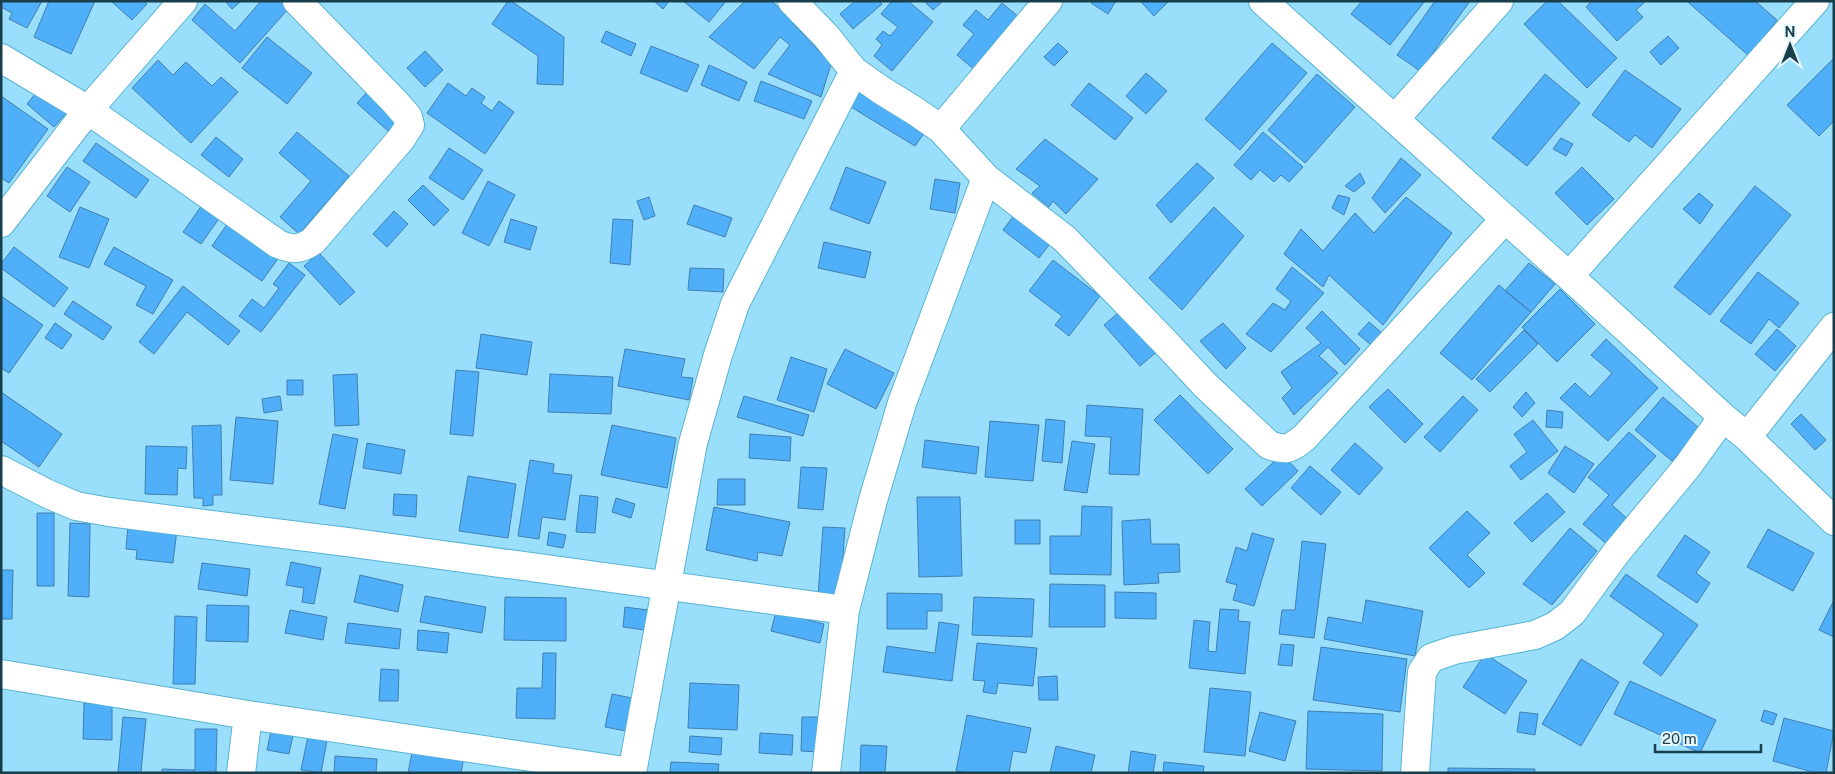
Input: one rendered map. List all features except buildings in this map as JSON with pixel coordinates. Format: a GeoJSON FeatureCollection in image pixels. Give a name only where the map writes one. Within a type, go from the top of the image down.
{"type":"FeatureCollection","features":[{"type":"Feature","properties":{"kind":"street"},"geometry":{"type":"LineString","coordinates":[[1,223],[88,110],[182,1]]}},
{"type":"Feature","properties":{"kind":"street"},"geometry":{"type":"LineString","coordinates":[[1,58],[88,110],[278,244],[288,248],[304,247],[313,242],[389,154],[410,125],[408,116],[297,1]]}},
{"type":"Feature","properties":{"kind":"street"},"geometry":{"type":"LineString","coordinates":[[792,1],[826,36],[854,71],[941,129],[986,178],[1065,239],[1205,385],[1269,445],[1282,449],[1290,448],[1304,438],[1505,219]]}},
{"type":"Feature","properties":{"kind":"street"},"geometry":{"type":"LineString","coordinates":[[941,129],[1048,1]]}},
{"type":"Feature","properties":{"kind":"street"},"geometry":{"type":"LineString","coordinates":[[1263,1],[1747,437],[1834,521]]}},
{"type":"Feature","properties":{"kind":"street"},"geometry":{"type":"LineString","coordinates":[[1395,120],[1499,1]]}},
{"type":"Feature","properties":{"kind":"street"},"geometry":{"type":"LineString","coordinates":[[1569,276],[1815,1]]}},
{"type":"Feature","properties":{"kind":"street"},"geometry":{"type":"LineString","coordinates":[[1,674],[248,715],[632,772],[693,443],[718,355],[735,304],[854,71]]}},
{"type":"Feature","properties":{"kind":"street"},"geometry":{"type":"LineString","coordinates":[[826,773],[845,610],[873,500],[902,403],[986,178]]}},
{"type":"Feature","properties":{"kind":"street"},"geometry":{"type":"LineString","coordinates":[[1747,437],[1834,327]]}},
{"type":"Feature","properties":{"kind":"street"},"geometry":{"type":"LineString","coordinates":[[1415,773],[1422,672],[1431,658],[1454,650],[1534,635],[1555,626],[1572,613],[1616,553],[1687,467],[1723,417]]}},
{"type":"Feature","properties":{"kind":"street"},"geometry":{"type":"LineString","coordinates":[[1,470],[76,506],[109,512],[347,542],[845,610]]}},
{"type":"Feature","properties":{"kind":"street"},"geometry":{"type":"LineString","coordinates":[[241,773],[248,715]]}}]}
